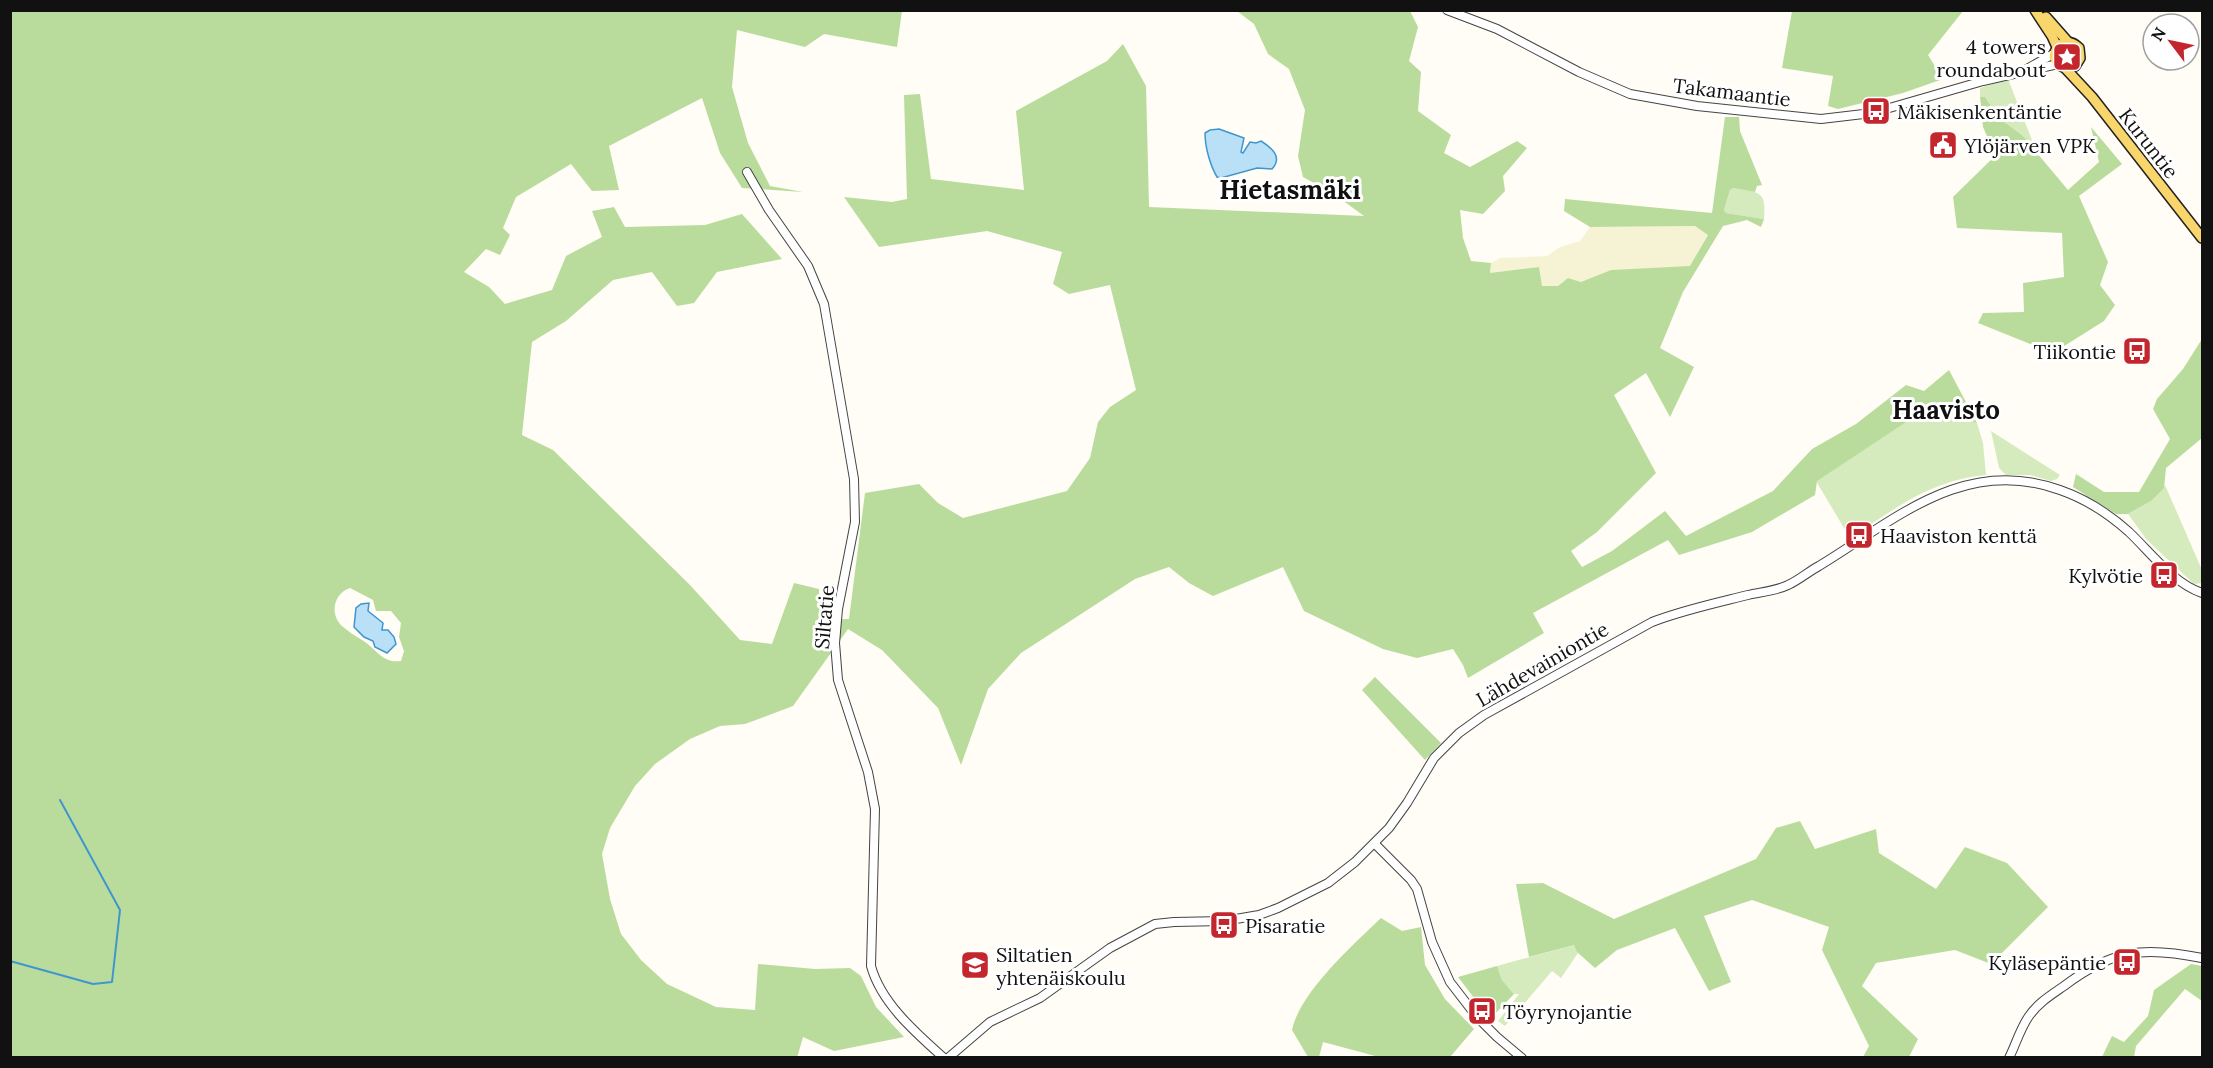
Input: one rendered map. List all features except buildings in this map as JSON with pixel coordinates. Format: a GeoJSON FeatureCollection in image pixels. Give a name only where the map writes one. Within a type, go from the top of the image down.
{"type":"FeatureCollection","features":[{"type":"Feature","properties":{"kind":"main road"},"geometry":{"type":"LineString","coordinates":[[2035,10],[2052,36],[2061,66],[2072,68],[2078,63],[2081,55],[2079,48],[2068,42],[2042,10]]}},
{"type":"Feature","properties":{"kind":"main road"},"geometry":{"type":"LineString","coordinates":[[2056,50],[2068,42]]}},
{"type":"Feature","properties":{"kind":"main road","name":"Kuruntie"},"geometry":{"type":"LineString","coordinates":[[2078,63],[2077,69],[2092,98]]}},
{"type":"Feature","properties":{"kind":"main road","name":"Kuruntie"},"geometry":{"type":"LineString","coordinates":[[2061,66],[2092,98],[2202,238]]}},
{"type":"Feature","properties":{"kind":"street","name":"Takamaantie"},"geometry":{"type":"LineString","coordinates":[[1447,10],[1497,29],[1579,72],[1630,94],[1697,106],[1821,119],[1872,113],[2024,71],[2061,66]]}},
{"type":"Feature","properties":{"kind":"street","name":"Takamaantie"},"geometry":{"type":"LineString","coordinates":[[2024,71],[2056,50]]}},
{"type":"Feature","properties":{"kind":"street","name":"Siltatie"},"geometry":{"type":"LineString","coordinates":[[747,172],[769,210],[808,266],[824,304],[854,479],[855,522],[838,609],[835,644],[838,680],[868,772],[875,808],[872,966],[879,989],[946,1058]]}},
{"type":"Feature","properties":{"kind":"street","name":"Lähdevainiontie"},"geometry":{"type":"LineString","coordinates":[[946,1058],[990,1022],[1040,999],[1110,948],[1155,924],[1224,921],[1269,912],[1328,883],[1374,844],[1407,803],[1434,758],[1459,734],[1484,715],[1652,622],[1676,613],[1787,586],[1881,526],[1934,495],[1949,489],[2008,480],[2028,482],[2060,490],[2111,517],[2186,585],[2202,593]]}},
{"type":"Feature","properties":{"kind":"street"},"geometry":{"type":"LineString","coordinates":[[1374,844],[1411,880],[1416,889],[1432,942],[1450,982],[1477,1017],[1522,1058]]}},
{"type":"Feature","properties":{"kind":"street"},"geometry":{"type":"LineString","coordinates":[[2009,1058],[2022,1028],[2036,1007],[2081,973],[2105,960],[2128,954],[2159,951],[2202,958]]}},
{"type":"Feature","properties":{"kind":"shaded area"},"geometry":{"type":"Polygon","coordinates":[[[1695,226],[1708,234],[1690,267],[1611,270],[1581,282],[1568,278],[1558,286],[1541,286],[1539,267],[1490,273],[1491,263],[1500,258],[1547,256],[1560,247],[1580,241],[1590,227],[1695,226]]]}},
{"type":"Feature","properties":{"kind":"green space"},"geometry":{"type":"Polygon","coordinates":[[[1792,10],[1963,11],[1928,55],[1943,79],[1903,93],[1838,109],[1828,106],[1833,76],[1782,68],[1792,10]]]}},
{"type":"Feature","properties":{"kind":"green space"},"geometry":{"type":"Polygon","coordinates":[[[10,11],[902,11],[897,47],[824,34],[805,47],[737,30],[732,87],[748,143],[770,186],[803,192],[742,188],[720,153],[702,98],[609,146],[619,190],[592,191],[571,164],[516,197],[503,228],[510,235],[500,255],[486,249],[464,272],[489,287],[505,304],[552,290],[566,256],[602,237],[592,211],[614,207],[625,227],[705,225],[742,214],[782,259],[717,272],[694,303],[677,306],[652,272],[613,280],[566,321],[532,342],[522,435],[553,450],[690,585],[740,640],[772,644],[794,583],[819,589],[820,620],[849,619],[865,493],[919,484],[938,503],[963,518],[1067,491],[1090,458],[1098,422],[1110,407],[1136,390],[1110,285],[1069,294],[1053,284],[1062,252],[987,231],[879,247],[844,197],[892,202],[907,199],[904,95],[920,94],[931,179],[1024,190],[1016,111],[1107,61],[1123,44],[1146,86],[1149,207],[1364,216],[1334,194],[1303,177],[1298,156],[1305,110],[1289,69],[1268,54],[1254,24],[1237,11],[1410,11],[1418,27],[1409,61],[1421,72],[1418,111],[1451,135],[1444,153],[1470,167],[1517,141],[1527,148],[1503,176],[1505,191],[1483,214],[1460,210],[1463,238],[1471,261],[1491,263],[1490,273],[1539,267],[1542,286],[1558,286],[1568,278],[1581,282],[1611,270],[1690,266],[1708,235],[1695,226],[1590,227],[1564,211],[1565,199],[1712,213],[1725,117],[1739,117],[1740,131],[1762,185],[1757,186],[1755,192],[1733,188],[1730,190],[1724,210],[1726,213],[1764,219],[1761,227],[1747,220],[1723,226],[1683,292],[1660,348],[1694,367],[1670,417],[1646,373],[1614,395],[1656,473],[1597,532],[1571,551],[1582,567],[1612,551],[1665,511],[1686,536],[1773,491],[1812,449],[1856,424],[1906,385],[1924,391],[1949,370],[1977,423],[1956,416],[1920,413],[1817,481],[1815,495],[1752,532],[1679,555],[1668,540],[1533,613],[1544,633],[1468,678],[1453,649],[1417,658],[1383,649],[1304,611],[1283,567],[1213,596],[1189,583],[1169,567],[1135,579],[1021,653],[988,689],[961,765],[938,708],[882,650],[848,629],[793,706],[745,724],[720,726],[690,739],[655,764],[635,786],[610,828],[602,854],[610,899],[621,934],[641,960],[667,984],[716,1007],[755,1010],[758,964],[815,969],[850,968],[861,976],[876,1007],[904,1037],[834,1051],[803,1037],[797,1058],[11,1057],[10,11]],[[350,588],[340,594],[335,604],[338,621],[384,658],[401,661],[404,651],[399,637],[401,623],[391,611],[376,611],[373,600],[350,588]]]}},
{"type":"Feature","properties":{"kind":"green space"},"geometry":{"type":"Polygon","coordinates":[[[2008,79],[2039,158],[2022,135],[1999,118],[1985,97],[1980,97],[1980,88],[2008,79]]]}},
{"type":"Feature","properties":{"kind":"green space"},"geometry":{"type":"Polygon","coordinates":[[[1980,97],[1985,97],[1999,118],[2022,135],[2068,190],[2099,162],[2091,127],[2122,164],[2079,196],[2108,262],[2100,285],[2115,305],[2104,321],[2053,353],[1978,323],[1983,313],[2024,312],[2023,283],[2064,277],[2062,233],[1957,228],[1953,197],[2000,151],[1998,139],[1990,143],[1983,127],[1980,97]]]}},
{"type":"Feature","properties":{"kind":"green space"},"geometry":{"type":"Polygon","coordinates":[[[1733,188],[1755,192],[1762,197],[1765,209],[1764,219],[1726,213],[1724,210],[1730,190],[1733,188]]]}},
{"type":"Feature","properties":{"kind":"green space"},"geometry":{"type":"Polygon","coordinates":[[[2202,339],[2202,438],[2166,468],[2164,488],[2151,501],[2128,514],[2116,514],[2073,487],[2076,474],[2104,492],[2139,492],[2170,439],[2153,409],[2157,399],[2183,369],[2202,339]]]}},
{"type":"Feature","properties":{"kind":"green space"},"geometry":{"type":"Polygon","coordinates":[[[1920,413],[1956,416],[1977,423],[1983,443],[1986,475],[1966,478],[1930,489],[1850,538],[1816,481],[1920,413]]]}},
{"type":"Feature","properties":{"kind":"green space"},"geometry":{"type":"Polygon","coordinates":[[[1991,431],[2060,475],[2051,481],[2030,475],[2006,475],[1999,468],[1991,431]]]}},
{"type":"Feature","properties":{"kind":"green space"},"geometry":{"type":"Polygon","coordinates":[[[2165,485],[2202,570],[2202,583],[2194,584],[2147,540],[2128,514],[2151,501],[2165,485]]]}},
{"type":"Feature","properties":{"kind":"green space"},"geometry":{"type":"Polygon","coordinates":[[[1375,677],[1441,743],[1425,760],[1362,690],[1375,677]]]}},
{"type":"Feature","properties":{"kind":"green space"},"geometry":{"type":"Polygon","coordinates":[[[1800,821],[1815,849],[1876,829],[1879,853],[1936,889],[1965,847],[2007,863],[2048,907],[1991,964],[1955,950],[1876,963],[1862,986],[1918,1039],[1909,1057],[1863,1057],[1869,1046],[1822,950],[1829,927],[1752,900],[1704,916],[1731,982],[1709,991],[1675,928],[1617,950],[1595,968],[1577,952],[1574,945],[1529,957],[1516,884],[1543,883],[1614,919],[1756,859],[1776,828],[1800,821]]]}},
{"type":"Feature","properties":{"kind":"green space"},"geometry":{"type":"Polygon","coordinates":[[[1381,918],[1402,931],[1421,927],[1425,965],[1445,999],[1474,1029],[1450,1057],[1379,1057],[1323,1042],[1319,1057],[1308,1057],[1292,1030],[1297,1015],[1316,985],[1381,918]]]}},
{"type":"Feature","properties":{"kind":"green space"},"geometry":{"type":"Polygon","coordinates":[[[1574,945],[1578,953],[1561,978],[1552,971],[1505,1026],[1498,1021],[1519,994],[1514,994],[1502,980],[1497,966],[1574,945]]]}},
{"type":"Feature","properties":{"kind":"green space"},"geometry":{"type":"Polygon","coordinates":[[[2191,964],[2202,966],[2202,1001],[2185,989],[2136,1046],[2134,1057],[2102,1057],[2112,1036],[2124,1042],[2148,1016],[2154,990],[2191,964]]]}},
{"type":"Feature","properties":{"kind":"green space"},"geometry":{"type":"Polygon","coordinates":[[[1497,966],[1502,980],[1514,994],[1493,1016],[1478,1003],[1458,977],[1497,966]]]}},
{"type":"Feature","properties":{"kind":"water"},"geometry":{"type":"Polygon","coordinates":[[[1219,129],[1244,138],[1241,152],[1243,153],[1250,142],[1261,141],[1275,153],[1275,165],[1272,169],[1257,168],[1221,178],[1217,177],[1208,156],[1205,133],[1219,129]]]}},
{"type":"Feature","properties":{"kind":"water"},"geometry":{"type":"Polygon","coordinates":[[[369,603],[368,611],[383,623],[382,630],[388,630],[394,637],[396,644],[387,653],[375,647],[373,641],[364,637],[354,627],[356,608],[361,604],[369,603]]]}},
{"type":"Feature","properties":{"kind":"waterway"},"geometry":{"type":"LineString","coordinates":[[10,961],[93,984],[112,982],[120,910],[60,800]]}},
{"type":"Feature","properties":{"kind":"place","name":"4 towers roundabout"},"geometry":{"type":"Point","coordinates":[2067,57]}},
{"type":"Feature","properties":{"kind":"place","name":"Mäkisenkentäntie"},"geometry":{"type":"Point","coordinates":[1876,111]}},
{"type":"Feature","properties":{"kind":"place","name":"Ylöjärven VPK"},"geometry":{"type":"Point","coordinates":[1943,145]}},
{"type":"Feature","properties":{"kind":"place","name":"Tiikontie"},"geometry":{"type":"Point","coordinates":[2137,351]}},
{"type":"Feature","properties":{"kind":"place","name":"Haaviston kenttä"},"geometry":{"type":"Point","coordinates":[1859,535]}},
{"type":"Feature","properties":{"kind":"place","name":"Kylvötie"},"geometry":{"type":"Point","coordinates":[2164,575]}},
{"type":"Feature","properties":{"kind":"place","name":"Pisaratie"},"geometry":{"type":"Point","coordinates":[1224,925]}},
{"type":"Feature","properties":{"kind":"place","name":"Kyläsepäntie"},"geometry":{"type":"Point","coordinates":[2127,962]}},
{"type":"Feature","properties":{"kind":"place","name":"Siltatien yhtenäiskoulu"},"geometry":{"type":"Point","coordinates":[975,965]}},
{"type":"Feature","properties":{"kind":"place","name":"Töyrynojantie"},"geometry":{"type":"Point","coordinates":[1482,1011]}},
{"type":"Feature","properties":{"kind":"district","name":"Hietasmäki"},"geometry":{"type":"Point","coordinates":[1290,189]}},
{"type":"Feature","properties":{"kind":"district","name":"Haavisto"},"geometry":{"type":"Point","coordinates":[1946,409]}}]}
